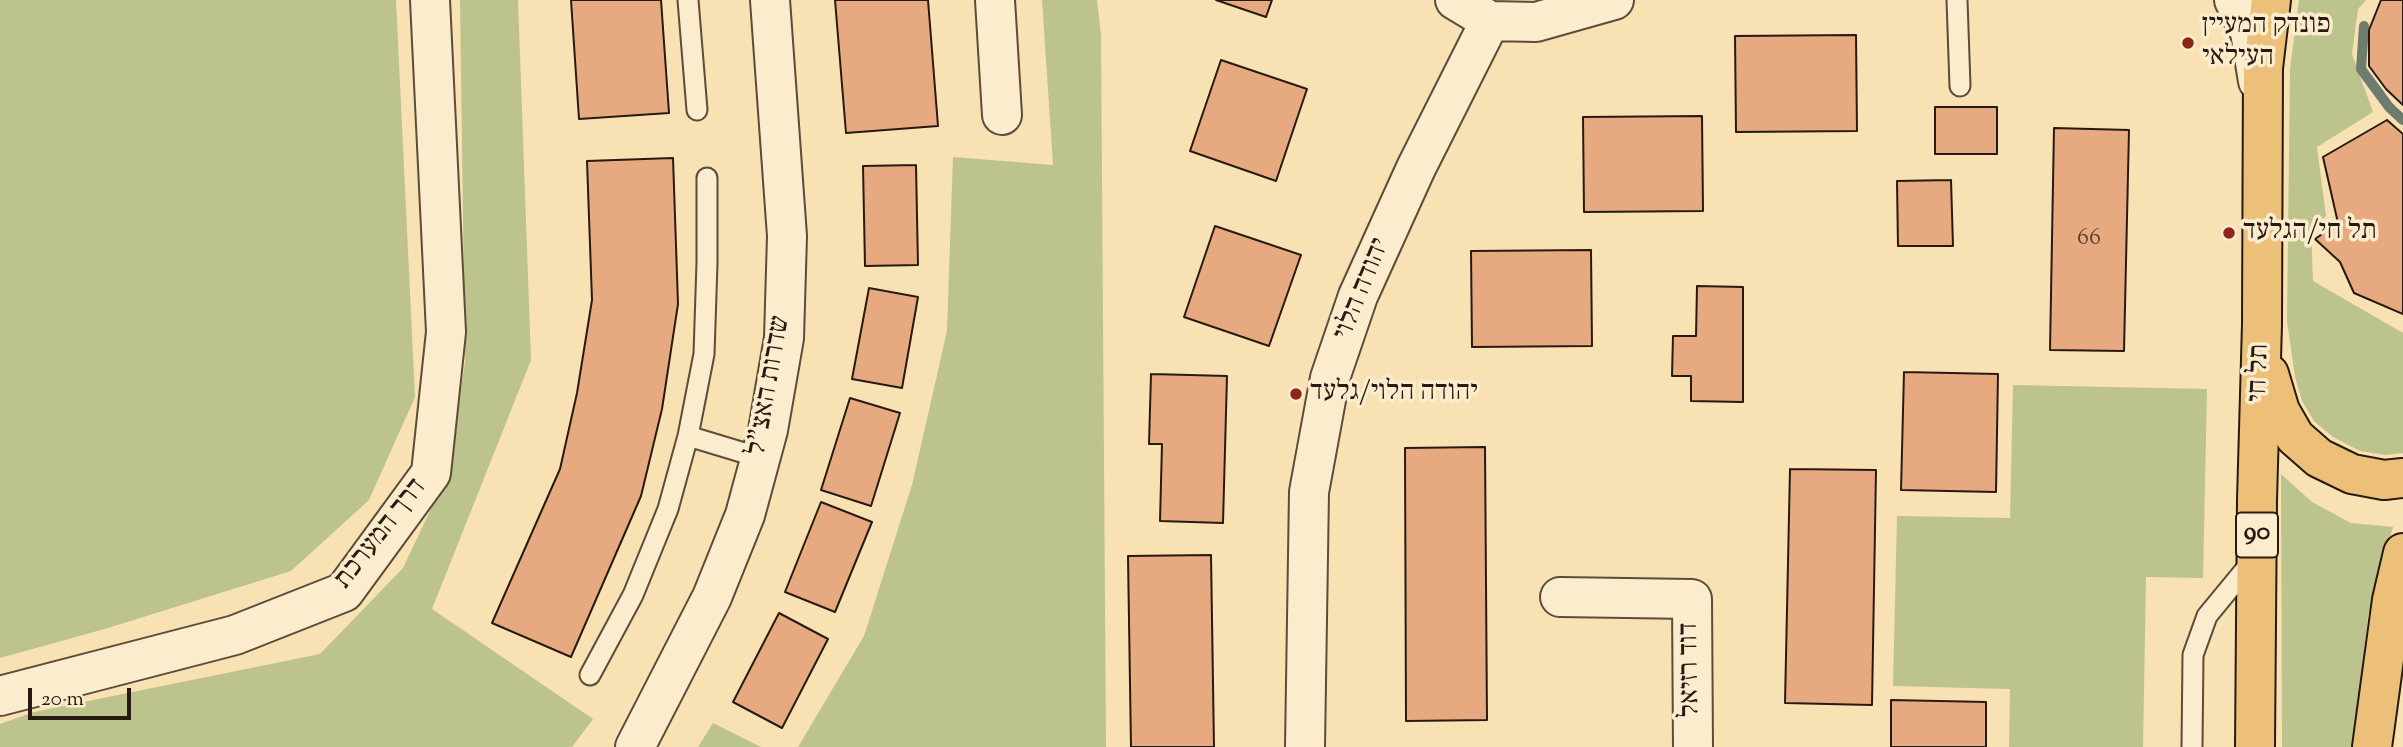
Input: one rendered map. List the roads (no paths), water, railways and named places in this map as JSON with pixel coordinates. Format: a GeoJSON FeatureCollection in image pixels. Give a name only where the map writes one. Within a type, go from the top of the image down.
{"type":"FeatureCollection","features":[{"type":"Feature","properties":{"kind":"highway","name":"תל חי"},"geometry":{"type":"LineString","coordinates":[[2255,747],[2256,556],[2262,324],[2262,108],[2264,55],[2271,0]]}},
{"type":"Feature","properties":{"kind":"highway"},"geometry":{"type":"LineString","coordinates":[[2262,324],[2270,382],[2280,411],[2295,437],[2319,458],[2352,474],[2384,480],[2403,478]]}},
{"type":"Feature","properties":{"kind":"highway"},"geometry":{"type":"LineString","coordinates":[[2372,747],[2392,600],[2403,552]]}},
{"type":"Feature","properties":{"kind":"street","name":"דרך המערכת"},"geometry":{"type":"LineString","coordinates":[[0,696],[235,635],[344,592],[431,473],[446,332],[430,0]]}},
{"type":"Feature","properties":{"kind":"street","name":"שדרות האצ\"ל"},"geometry":{"type":"LineString","coordinates":[[635,747],[712,597],[745,514],[761,458],[784,338],[787,236],[770,0]]}},
{"type":"Feature","properties":{"kind":"street"},"geometry":{"type":"LineString","coordinates":[[995,0],[1002,115]]}},
{"type":"Feature","properties":{"kind":"street"},"geometry":{"type":"LineString","coordinates":[[1455,0],[1490,21],[1536,22],[1614,0]]}},
{"type":"Feature","properties":{"kind":"street"},"geometry":{"type":"LineString","coordinates":[[2234,0],[2250,32],[2262,108]]}},
{"type":"Feature","properties":{"kind":"street","name":"יהודה הלוי"},"geometry":{"type":"LineString","coordinates":[[1305,747],[1309,492],[1329,378],[1369,273],[1416,168],[1490,21]]}},
{"type":"Feature","properties":{"kind":"street","name":"דוד רזיאל"},"geometry":{"type":"LineString","coordinates":[[1560,597],[1692,599],[1693,747]]}},
{"type":"Feature","properties":{"kind":"lane"},"geometry":{"type":"LineString","coordinates":[[688,0],[697,110]]}},
{"type":"Feature","properties":{"kind":"lane"},"geometry":{"type":"LineString","coordinates":[[1957,0],[1960,86]]}},
{"type":"Feature","properties":{"kind":"lane"},"geometry":{"type":"LineString","coordinates":[[590,676],[638,583],[668,509],[688,436],[704,354],[707,178]]}},
{"type":"Feature","properties":{"kind":"lane"},"geometry":{"type":"LineString","coordinates":[[688,436],[761,458]]}},
{"type":"Feature","properties":{"kind":"lane"},"geometry":{"type":"LineString","coordinates":[[2192,747],[2193,655],[2207,616],[2256,556]]}},
{"type":"Feature","properties":{"kind":"waterway"},"geometry":{"type":"LineString","coordinates":[[2364,26],[2361,69],[2389,107],[2403,120]]}},
{"type":"Feature","properties":{"kind":"place","name":"פונדק המעיין העילאי"},"geometry":{"type":"Point","coordinates":[2188,43]}},
{"type":"Feature","properties":{"kind":"place","name":"תל חי/הגלעד"},"geometry":{"type":"Point","coordinates":[2229,233]}},
{"type":"Feature","properties":{"kind":"place","name":"יהודה הלוי/גלעד"},"geometry":{"type":"Point","coordinates":[1296,394]}}]}
